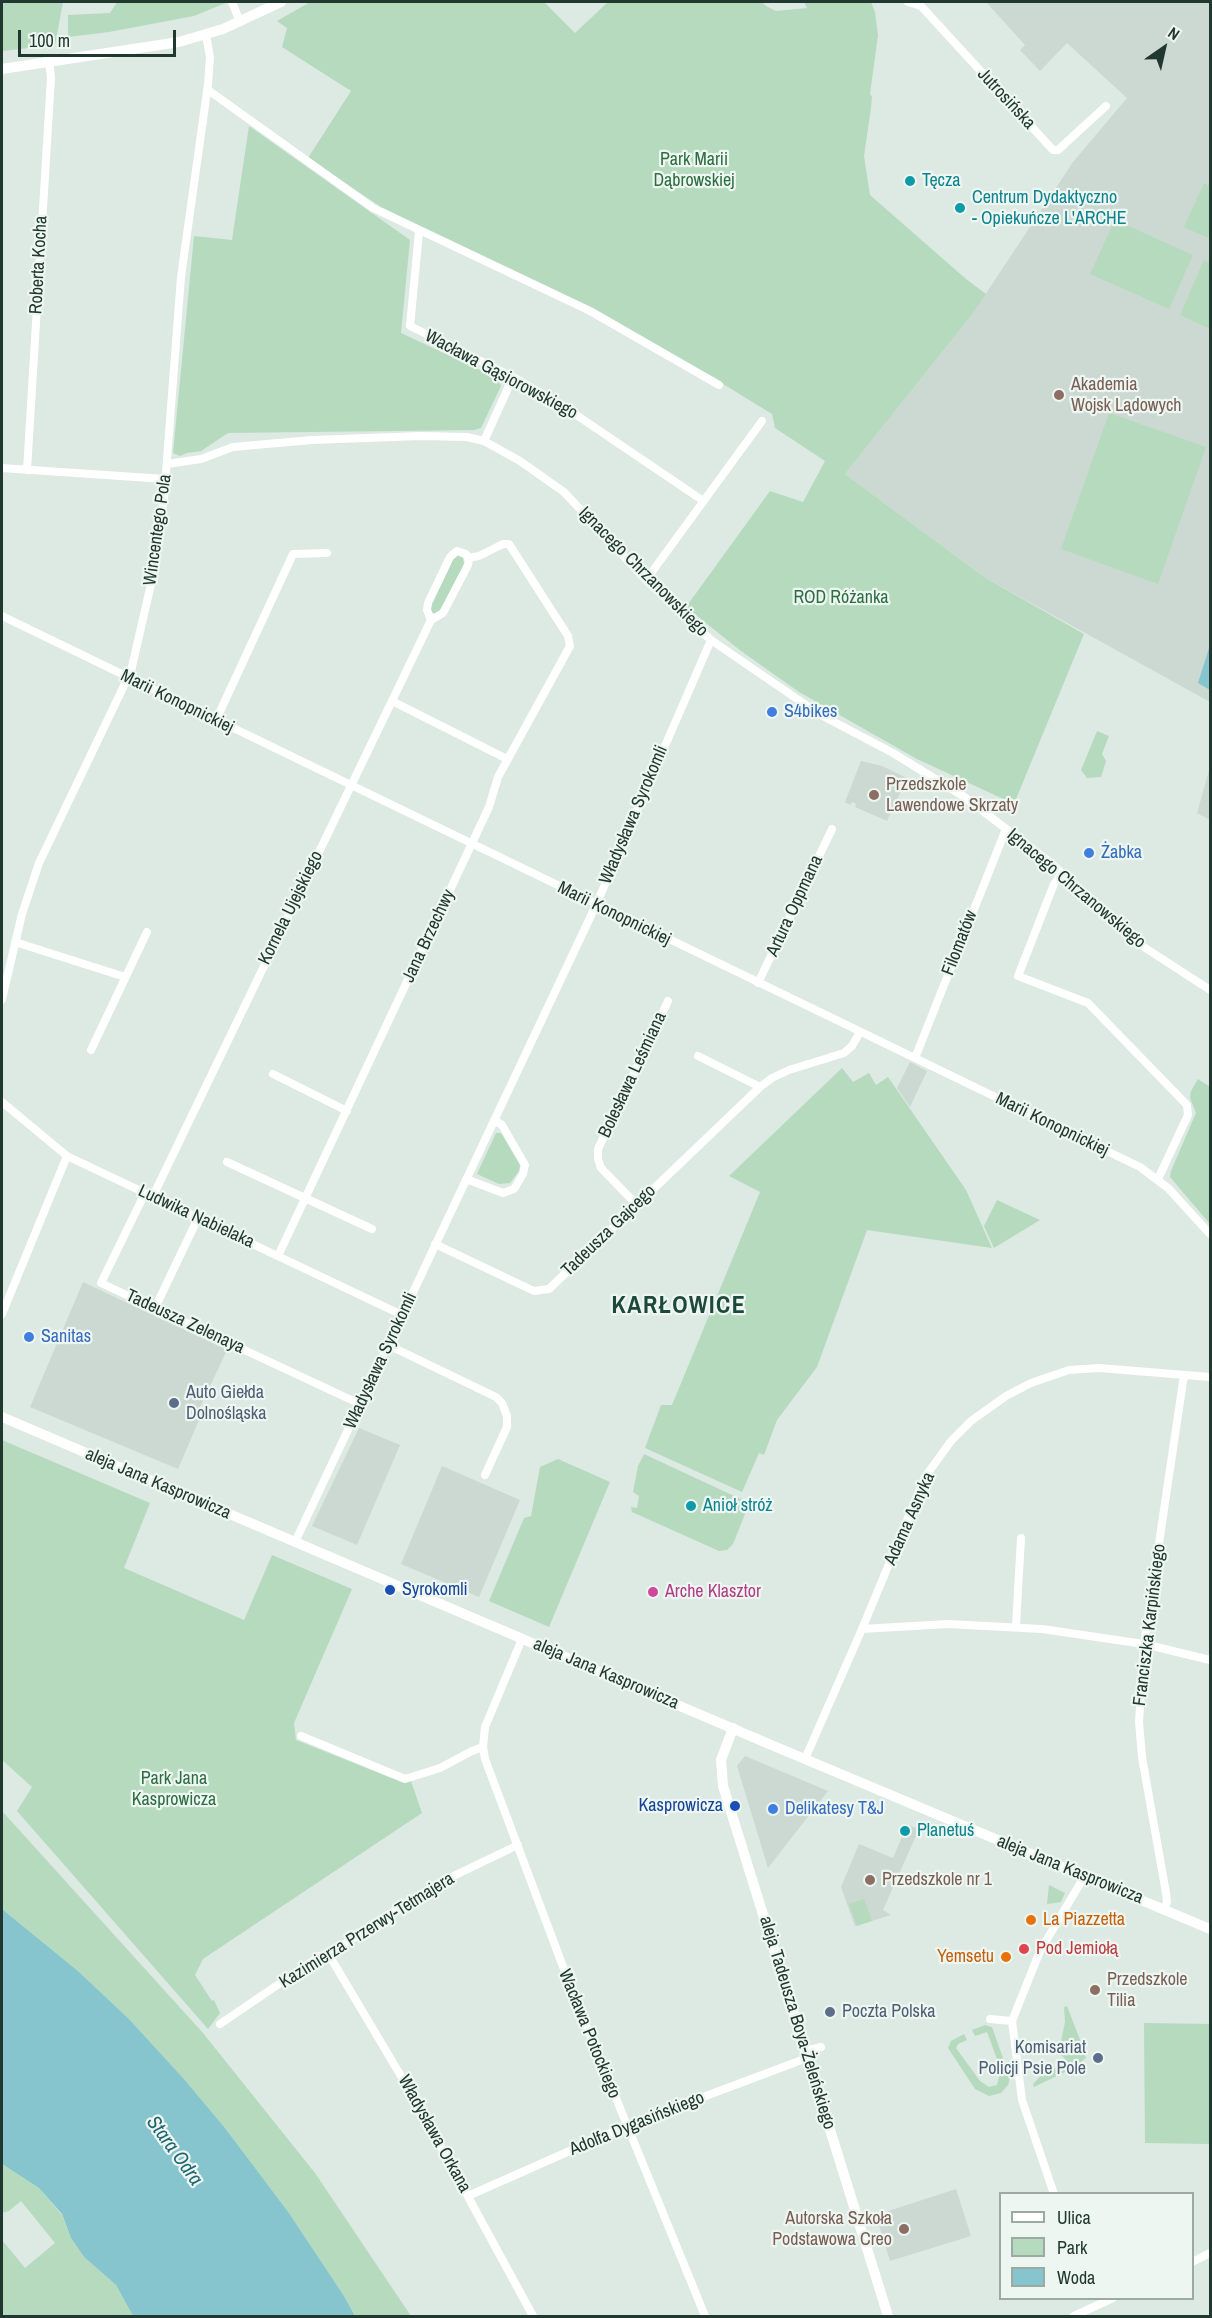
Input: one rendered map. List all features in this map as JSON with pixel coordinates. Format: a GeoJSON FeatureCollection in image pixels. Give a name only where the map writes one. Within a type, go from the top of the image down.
{"type":"FeatureCollection","features":[{"type":"Feature","properties":{"kind":"street"},"geometry":{"type":"LineString","coordinates":[[232,2],[240,22]]}},
{"type":"Feature","properties":{"kind":"street"},"geometry":{"type":"LineString","coordinates":[[2,69],[157,46],[206,35],[281,2]]}},
{"type":"Feature","properties":{"kind":"street","name":"Jutrosińska"},"geometry":{"type":"LineString","coordinates":[[908,2],[923,4],[1053,150],[1058,150],[1106,106]]}},
{"type":"Feature","properties":{"kind":"street","name":"Wincentego Pola"},"geometry":{"type":"LineString","coordinates":[[2,999],[15,942],[39,863],[131,671],[151,584],[164,498],[181,277],[208,90],[210,57],[206,35]]}},
{"type":"Feature","properties":{"kind":"street","name":"Roberta Kocha"},"geometry":{"type":"LineString","coordinates":[[27,470],[51,78],[49,61]]}},
{"type":"Feature","properties":{"kind":"street"},"geometry":{"type":"LineString","coordinates":[[208,90],[357,198],[419,232],[590,311],[719,385]]}},
{"type":"Feature","properties":{"kind":"street","name":"Wacława Gąsiorowskiego"},"geometry":{"type":"LineString","coordinates":[[419,232],[410,326],[563,406],[702,501]]}},
{"type":"Feature","properties":{"kind":"street"},"geometry":{"type":"LineString","coordinates":[[484,441],[513,378]]}},
{"type":"Feature","properties":{"kind":"street"},"geometry":{"type":"LineString","coordinates":[[646,580],[762,421]]}},
{"type":"Feature","properties":{"kind":"street","name":"Ignacego Chrzanowskiego"},"geometry":{"type":"LineString","coordinates":[[167,464],[201,459],[233,447],[312,440],[421,436],[467,437],[484,441],[520,461],[564,492],[646,580],[711,640],[819,714],[893,753],[963,796],[1062,873],[1133,940],[1210,990]]}},
{"type":"Feature","properties":{"kind":"street"},"geometry":{"type":"LineString","coordinates":[[2,468],[165,479]]}},
{"type":"Feature","properties":{"kind":"street","name":"Jana Brzechwy"},"geometry":{"type":"LineString","coordinates":[[278,1256],[472,844],[507,759],[568,652],[570,641],[509,544],[503,544],[479,556],[468,558]]}},
{"type":"Feature","properties":{"kind":"street","name":"Kornela Ujejskiego"},"geometry":{"type":"LineString","coordinates":[[149,1195],[430,620],[444,613],[468,565],[466,554],[457,551],[450,557],[428,603],[427,610],[430,620]]}},
{"type":"Feature","properties":{"kind":"street"},"geometry":{"type":"LineString","coordinates":[[216,720],[293,554],[327,554]]}},
{"type":"Feature","properties":{"kind":"street","name":"Marii Konopnickiej"},"geometry":{"type":"LineString","coordinates":[[2,616],[1140,1167],[1158,1179],[1176,1196],[1210,1234]]}},
{"type":"Feature","properties":{"kind":"street","name":"Władysława Syrokomli"},"geometry":{"type":"LineString","coordinates":[[295,1542],[596,905],[711,640]]}},
{"type":"Feature","properties":{"kind":"street"},"geometry":{"type":"LineString","coordinates":[[392,701],[507,759]]}},
{"type":"Feature","properties":{"kind":"street","name":"Artura Oppmana"},"geometry":{"type":"LineString","coordinates":[[758,983],[832,829]]}},
{"type":"Feature","properties":{"kind":"street","name":"Filomatów"},"geometry":{"type":"LineString","coordinates":[[915,1058],[1006,829]]}},
{"type":"Feature","properties":{"kind":"street"},"geometry":{"type":"LineString","coordinates":[[1062,873],[1054,884],[1018,976],[1088,1003],[1187,1105],[1188,1115],[1158,1179]]}},
{"type":"Feature","properties":{"kind":"street"},"geometry":{"type":"LineString","coordinates":[[91,1050],[147,932]]}},
{"type":"Feature","properties":{"kind":"street"},"geometry":{"type":"LineString","coordinates":[[15,942],[125,977]]}},
{"type":"Feature","properties":{"kind":"street","name":"Bolesława Leśmiana"},"geometry":{"type":"LineString","coordinates":[[637,1204],[601,1167],[598,1149],[668,1001]]}},
{"type":"Feature","properties":{"kind":"street","name":"Tadeusza Gajcego"},"geometry":{"type":"LineString","coordinates":[[435,1244],[534,1291],[549,1289],[760,1087],[789,1070],[844,1053],[852,1047],[860,1032]]}},
{"type":"Feature","properties":{"kind":"street"},"geometry":{"type":"LineString","coordinates":[[698,1056],[760,1087]]}},
{"type":"Feature","properties":{"kind":"street"},"geometry":{"type":"LineString","coordinates":[[273,1074],[347,1111]]}},
{"type":"Feature","properties":{"kind":"street","name":"Ludwika Nabielaka"},"geometry":{"type":"LineString","coordinates":[[2,1102],[67,1156],[402,1316]]}},
{"type":"Feature","properties":{"kind":"street"},"geometry":{"type":"LineString","coordinates":[[466,1179],[503,1193],[514,1189],[523,1174],[525,1165],[502,1125],[494,1120]]}},
{"type":"Feature","properties":{"kind":"street"},"geometry":{"type":"LineString","coordinates":[[2,1314],[67,1156]]}},
{"type":"Feature","properties":{"kind":"street"},"geometry":{"type":"LineString","coordinates":[[227,1162],[372,1228]]}},
{"type":"Feature","properties":{"kind":"street","name":"Tadeusza Zelenaya"},"geometry":{"type":"LineString","coordinates":[[149,1195],[101,1283],[360,1404]]}},
{"type":"Feature","properties":{"kind":"street"},"geometry":{"type":"LineString","coordinates":[[155,1308],[198,1218]]}},
{"type":"Feature","properties":{"kind":"street"},"geometry":{"type":"LineString","coordinates":[[388,1345],[496,1397],[502,1403],[507,1416],[507,1427],[485,1474]]}},
{"type":"Feature","properties":{"kind":"street","name":"Adama Asnyka"},"geometry":{"type":"LineString","coordinates":[[805,1759],[925,1477],[951,1442],[971,1421],[1031,1383],[1069,1370],[1099,1368],[1210,1377]]}},
{"type":"Feature","properties":{"kind":"street","name":"Franciszka Karpińskiego"},"geometry":{"type":"LineString","coordinates":[[1164,1910],[1167,1902],[1166,1893],[1142,1756],[1139,1722],[1144,1644],[1184,1375]]}},
{"type":"Feature","properties":{"kind":"street","name":"aleja Jana Kasprowicza"},"geometry":{"type":"LineString","coordinates":[[2,1417],[1210,1929]]}},
{"type":"Feature","properties":{"kind":"street"},"geometry":{"type":"LineString","coordinates":[[1016,1626],[1021,1538]]}},
{"type":"Feature","properties":{"kind":"street"},"geometry":{"type":"LineString","coordinates":[[862,1629],[948,1624],[1016,1626],[1144,1644],[1210,1660]]}},
{"type":"Feature","properties":{"kind":"street","name":"Wacława Potockiego"},"geometry":{"type":"LineString","coordinates":[[522,1639],[485,1727],[483,1747],[485,1759],[571,1988],[705,2316]]}},
{"type":"Feature","properties":{"kind":"street","name":"aleja Tadeusza Boya-Żeleńskiego"},"geometry":{"type":"LineString","coordinates":[[732,1728],[721,1760],[723,1786],[888,2316]]}},
{"type":"Feature","properties":{"kind":"street"},"geometry":{"type":"LineString","coordinates":[[301,1736],[405,1779],[440,1768],[483,1747]]}},
{"type":"Feature","properties":{"kind":"street","name":"Kazimierza Przerwy-Tetmajera"},"geometry":{"type":"LineString","coordinates":[[220,2024],[320,1956],[329,1955],[441,1882],[518,1845]]}},
{"type":"Feature","properties":{"kind":"street"},"geometry":{"type":"LineString","coordinates":[[1054,2192],[1019,2089],[1012,2021],[1040,1951],[1084,1877]]}},
{"type":"Feature","properties":{"kind":"street","name":"Władysława Orkana"},"geometry":{"type":"LineString","coordinates":[[329,1955],[417,2103],[533,2316]]}},
{"type":"Feature","properties":{"kind":"street"},"geometry":{"type":"LineString","coordinates":[[990,2019],[1012,2021]]}},
{"type":"Feature","properties":{"kind":"street","name":"Adolfa Dygasińskiego"},"geometry":{"type":"LineString","coordinates":[[468,2196],[626,2126],[821,2047]]}},
{"type":"Feature","properties":{"kind":"street"},"geometry":{"type":"LineString","coordinates":[[1194,2261],[1210,2253]]}},
{"type":"Feature","properties":{"kind":"street"},"geometry":{"type":"LineString","coordinates":[[1091,2300],[1094,2308]]}},
{"type":"Feature","properties":{"kind":"street"},"geometry":{"type":"LineString","coordinates":[[1074,2316],[1109,2300]]}},
{"type":"Feature","properties":{"kind":"shaded area","name":"Akademia Wojsk Lądowych"},"geometry":{"type":"Polygon","coordinates":[[[986,2],[1210,2],[1210,702],[984,577],[845,474],[971,316],[1073,162],[1127,98],[1067,43],[1040,71],[1020,50],[1025,45],[986,2]]]}},
{"type":"Feature","properties":{"kind":"shaded area","name":"Przedszkole Lawendowe Skrzaty"},"geometry":{"type":"Polygon","coordinates":[[[861,761],[882,766],[907,778],[887,821],[855,807],[856,804],[852,802],[850,805],[845,802],[861,761]]]}},
{"type":"Feature","properties":{"kind":"shaded area"},"geometry":{"type":"Polygon","coordinates":[[[1210,767],[1210,820],[1197,813],[1210,767]]]}},
{"type":"Feature","properties":{"kind":"shaded area"},"geometry":{"type":"Polygon","coordinates":[[[910,1062],[927,1071],[910,1107],[897,1088],[910,1062]]]}},
{"type":"Feature","properties":{"kind":"shaded area"},"geometry":{"type":"Polygon","coordinates":[[[83,1282],[227,1350],[195,1418],[199,1420],[178,1469],[30,1407],[83,1282]]]}},
{"type":"Feature","properties":{"kind":"shaded area"},"geometry":{"type":"Polygon","coordinates":[[[359,1428],[400,1445],[357,1545],[312,1526],[359,1428]]]}},
{"type":"Feature","properties":{"kind":"shaded area"},"geometry":{"type":"Polygon","coordinates":[[[442,1466],[520,1500],[479,1597],[401,1564],[442,1466]]]}},
{"type":"Feature","properties":{"kind":"shaded area"},"geometry":{"type":"Polygon","coordinates":[[[745,1756],[828,1791],[768,1868],[737,1766],[745,1756]]]}},
{"type":"Feature","properties":{"kind":"shaded area","name":"Przedszkole nr 1"},"geometry":{"type":"Polygon","coordinates":[[[907,1825],[919,1829],[883,1910],[891,1915],[855,1926],[841,1887],[859,1844],[893,1858],[907,1825]]]}},
{"type":"Feature","properties":{"kind":"shaded area"},"geometry":{"type":"Polygon","coordinates":[[[956,2189],[971,2236],[890,2261],[876,2215],[956,2189]]]}},
{"type":"Feature","properties":{"kind":"green space"},"geometry":{"type":"Polygon","coordinates":[[[2,2],[63,2],[55,45],[2,51],[2,2]]]}},
{"type":"Feature","properties":{"kind":"green space"},"geometry":{"type":"Polygon","coordinates":[[[117,2],[228,2],[194,16],[109,32],[68,37],[68,15],[110,13],[117,2]]]}},
{"type":"Feature","properties":{"kind":"green space","name":"Park Marii Dąbrowskiej"},"geometry":{"type":"Polygon","coordinates":[[[310,2],[544,2],[575,33],[608,2],[762,2],[776,11],[807,8],[804,2],[871,2],[875,12],[878,35],[864,156],[870,195],[986,294],[845,474],[984,577],[1084,634],[1014,804],[917,759],[799,692],[741,651],[686,607],[770,491],[803,502],[825,461],[775,428],[772,414],[710,376],[595,309],[381,207],[308,158],[351,91],[282,47],[287,28],[277,21],[310,2]]]}},
{"type":"Feature","properties":{"kind":"green space"},"geometry":{"type":"Polygon","coordinates":[[[249,126],[410,240],[401,333],[497,378],[501,386],[481,428],[474,430],[228,433],[201,451],[180,456],[173,453],[194,236],[232,240],[249,126]]]}},
{"type":"Feature","properties":{"kind":"green space"},"geometry":{"type":"Polygon","coordinates":[[[1204,183],[1210,186],[1210,239],[1184,227],[1204,183]]]}},
{"type":"Feature","properties":{"kind":"green space"},"geometry":{"type":"Polygon","coordinates":[[[1115,220],[1193,255],[1169,309],[1090,274],[1115,220]]]}},
{"type":"Feature","properties":{"kind":"green space"},"geometry":{"type":"Polygon","coordinates":[[[1204,260],[1210,263],[1210,329],[1180,315],[1204,260]]]}},
{"type":"Feature","properties":{"kind":"green space"},"geometry":{"type":"Polygon","coordinates":[[[1109,413],[1206,447],[1158,584],[1061,549],[1109,413]]]}},
{"type":"Feature","properties":{"kind":"green space"},"geometry":{"type":"Polygon","coordinates":[[[457,555],[463,558],[464,564],[443,609],[434,614],[429,609],[452,558],[457,555]]]}},
{"type":"Feature","properties":{"kind":"green space"},"geometry":{"type":"Polygon","coordinates":[[[1097,731],[1109,736],[1102,754],[1106,761],[1101,777],[1087,778],[1081,770],[1097,731]]]}},
{"type":"Feature","properties":{"kind":"green space"},"geometry":{"type":"Polygon","coordinates":[[[842,1068],[853,1082],[869,1073],[876,1085],[888,1077],[966,1190],[992,1248],[867,1230],[817,1367],[777,1420],[764,1455],[759,1453],[742,1492],[645,1448],[661,1405],[672,1405],[760,1192],[729,1176],[842,1068]]]}},
{"type":"Feature","properties":{"kind":"green space"},"geometry":{"type":"Polygon","coordinates":[[[1198,1079],[1210,1087],[1210,1224],[1170,1177],[1196,1113],[1190,1098],[1198,1079]]]}},
{"type":"Feature","properties":{"kind":"green space"},"geometry":{"type":"Polygon","coordinates":[[[496,1133],[501,1133],[520,1165],[519,1171],[510,1183],[499,1184],[477,1174],[496,1133]]]}},
{"type":"Feature","properties":{"kind":"green space"},"geometry":{"type":"Polygon","coordinates":[[[997,1200],[1040,1220],[994,1248],[984,1226],[997,1200]]]}},
{"type":"Feature","properties":{"kind":"green space","name":"Park Jana Kasprowicza"},"geometry":{"type":"Polygon","coordinates":[[[2,1440],[150,1503],[124,1568],[244,1620],[272,1555],[352,1589],[294,1723],[296,1740],[394,1779],[411,1781],[422,1813],[203,1959],[195,1975],[212,2001],[214,2000],[220,2013],[208,2029],[17,1811],[32,1787],[2,1760],[2,1440]]]}},
{"type":"Feature","properties":{"kind":"green space"},"geometry":{"type":"Polygon","coordinates":[[[644,1454],[747,1502],[747,1509],[733,1544],[727,1550],[719,1551],[632,1512],[631,1507],[637,1508],[639,1496],[633,1492],[638,1466],[644,1454]]]}},
{"type":"Feature","properties":{"kind":"green space"},"geometry":{"type":"Polygon","coordinates":[[[558,1459],[610,1482],[549,1627],[489,1601],[524,1518],[531,1516],[540,1467],[558,1459]]]}},
{"type":"Feature","properties":{"kind":"green space"},"geometry":{"type":"Polygon","coordinates":[[[2,1811],[203,2033],[315,2173],[411,2316],[355,2316],[289,2213],[225,2128],[184,2079],[129,2019],[78,1971],[2,1909],[2,1811]]]}},
{"type":"Feature","properties":{"kind":"green space"},"geometry":{"type":"Polygon","coordinates":[[[1049,1885],[1065,1893],[1061,1902],[1047,1904],[1049,1885]]]}},
{"type":"Feature","properties":{"kind":"green space"},"geometry":{"type":"Polygon","coordinates":[[[864,1899],[872,1921],[857,1926],[849,1904],[864,1899]]]}},
{"type":"Feature","properties":{"kind":"green space"},"geometry":{"type":"Polygon","coordinates":[[[1067,2006],[1082,2048],[1060,2046],[1065,2022],[1064,2007],[1067,2006]]]}},
{"type":"Feature","properties":{"kind":"green space"},"geometry":{"type":"Polygon","coordinates":[[[1144,2023],[1210,2024],[1210,2144],[1145,2143],[1144,2023]]]}},
{"type":"Feature","properties":{"kind":"green space"},"geometry":{"type":"Polygon","coordinates":[[[985,2025],[992,2027],[1010,2078],[1008,2085],[1001,2093],[989,2096],[975,2089],[948,2048],[951,2041],[964,2034],[967,2040],[958,2044],[956,2048],[980,2081],[989,2087],[997,2085],[1001,2070],[987,2032],[975,2036],[972,2030],[985,2025]]]}},
{"type":"Feature","properties":{"kind":"green space"},"geometry":{"type":"Polygon","coordinates":[[[1058,2051],[1084,2052],[1086,2058],[1073,2068],[1058,2051]]]}},
{"type":"Feature","properties":{"kind":"green space"},"geometry":{"type":"Polygon","coordinates":[[[1048,2068],[1071,2069],[1034,2087],[1033,2084],[1048,2068]]]}},
{"type":"Feature","properties":{"kind":"green space"},"geometry":{"type":"Polygon","coordinates":[[[2,2164],[39,2188],[62,2215],[71,2238],[84,2257],[116,2285],[133,2316],[2,2316],[2,2240],[25,2268],[55,2243],[21,2201],[9,2211],[2,2213],[2,2164]]]}},
{"type":"Feature","properties":{"kind":"water"},"geometry":{"type":"Polygon","coordinates":[[[1210,645],[1210,690],[1198,683],[1210,645]]]}},
{"type":"Feature","properties":{"kind":"water","name":"Stara Odra"},"geometry":{"type":"Polygon","coordinates":[[[2,1909],[78,1971],[129,2019],[184,2079],[225,2128],[289,2213],[355,2316],[133,2316],[116,2285],[84,2257],[71,2238],[62,2214],[39,2188],[2,2164],[2,1909]]]}},
{"type":"Feature","properties":{"kind":"place","name":"Tęcza"},"geometry":{"type":"Point","coordinates":[910,181]}},
{"type":"Feature","properties":{"kind":"place","name":"Centrum Dydaktyczno - Opiekuńcze L'ARCHE"},"geometry":{"type":"Point","coordinates":[960,208]}},
{"type":"Feature","properties":{"kind":"place","name":"Akademia Wojsk Lądowych"},"geometry":{"type":"Point","coordinates":[1059,395]}},
{"type":"Feature","properties":{"kind":"place","name":"S4bikes"},"geometry":{"type":"Point","coordinates":[772,712]}},
{"type":"Feature","properties":{"kind":"place","name":"Przedszkole Lawendowe Skrzaty"},"geometry":{"type":"Point","coordinates":[874,795]}},
{"type":"Feature","properties":{"kind":"place","name":"Żabka"},"geometry":{"type":"Point","coordinates":[1089,853]}},
{"type":"Feature","properties":{"kind":"place","name":"Sanitas"},"geometry":{"type":"Point","coordinates":[29,1337]}},
{"type":"Feature","properties":{"kind":"place","name":"Auto Giełda Dolnośląska"},"geometry":{"type":"Point","coordinates":[174,1403]}},
{"type":"Feature","properties":{"kind":"place","name":"Anioł stróż"},"geometry":{"type":"Point","coordinates":[691,1506]}},
{"type":"Feature","properties":{"kind":"place","name":"Syrokomli"},"geometry":{"type":"Point","coordinates":[390,1590]}},
{"type":"Feature","properties":{"kind":"place","name":"Arche Klasztor"},"geometry":{"type":"Point","coordinates":[653,1592]}},
{"type":"Feature","properties":{"kind":"place","name":"Kasprowicza"},"geometry":{"type":"Point","coordinates":[735,1806]}},
{"type":"Feature","properties":{"kind":"place","name":"Delikatesy T&J"},"geometry":{"type":"Point","coordinates":[773,1809]}},
{"type":"Feature","properties":{"kind":"place","name":"Planetuś"},"geometry":{"type":"Point","coordinates":[905,1831]}},
{"type":"Feature","properties":{"kind":"place","name":"Przedszkole nr 1"},"geometry":{"type":"Point","coordinates":[870,1880]}},
{"type":"Feature","properties":{"kind":"place","name":"La Piazzetta"},"geometry":{"type":"Point","coordinates":[1031,1920]}},
{"type":"Feature","properties":{"kind":"place","name":"Pod Jemiołą"},"geometry":{"type":"Point","coordinates":[1024,1949]}},
{"type":"Feature","properties":{"kind":"place","name":"Yemsetu"},"geometry":{"type":"Point","coordinates":[1006,1957]}},
{"type":"Feature","properties":{"kind":"place","name":"Przedszkole Tilia"},"geometry":{"type":"Point","coordinates":[1095,1990]}},
{"type":"Feature","properties":{"kind":"place","name":"Poczta Polska"},"geometry":{"type":"Point","coordinates":[830,2012]}},
{"type":"Feature","properties":{"kind":"place","name":"Komisariat Policji Psie Pole"},"geometry":{"type":"Point","coordinates":[1098,2058]}},
{"type":"Feature","properties":{"kind":"place","name":"Autorska Szkoła Podstawowa Creo"},"geometry":{"type":"Point","coordinates":[904,2229]}},
{"type":"Feature","properties":{"kind":"district","name":"KARŁOWICE"},"geometry":{"type":"Point","coordinates":[679,1307]}},
{"type":"Feature","properties":{"kind":"park label","name":"ROD Różanka"},"geometry":{"type":"Point","coordinates":[841,598]}}]}
